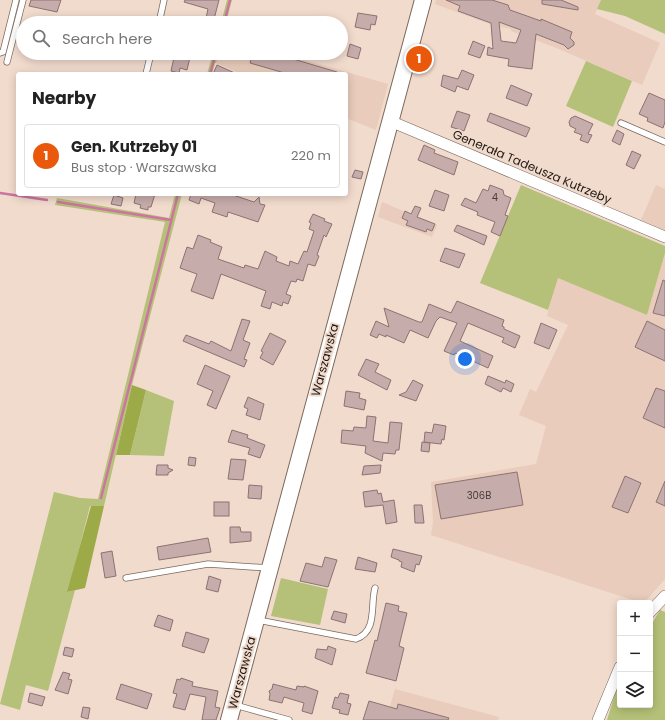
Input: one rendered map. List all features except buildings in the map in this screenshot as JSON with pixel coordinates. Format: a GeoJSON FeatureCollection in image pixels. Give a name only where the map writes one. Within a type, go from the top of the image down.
{"type":"FeatureCollection","features":[{"type":"Feature","properties":{"kind":"main road","name":"Warszawska"},"geometry":{"type":"LineString","coordinates":[[229,720],[423,0]]}},
{"type":"Feature","properties":{"kind":"street","name":"Generała Tadeusza Kutrzeby"},"geometry":{"type":"LineString","coordinates":[[390,121],[665,237]]}},
{"type":"Feature","properties":{"kind":"street"},"geometry":{"type":"LineString","coordinates":[[653,609],[665,596]]}},
{"type":"Feature","properties":{"kind":"street"},"geometry":{"type":"LineString","coordinates":[[598,720],[618,672]]}},
{"type":"Feature","properties":{"kind":"lane"},"geometry":{"type":"LineString","coordinates":[[0,53],[3,52],[16,0]]}},
{"type":"Feature","properties":{"kind":"lane"},"geometry":{"type":"LineString","coordinates":[[19,16],[23,0]]}},
{"type":"Feature","properties":{"kind":"lane"},"geometry":{"type":"LineString","coordinates":[[161,16],[164,0]]}},
{"type":"Feature","properties":{"kind":"lane"},"geometry":{"type":"LineString","coordinates":[[7,62],[16,27]]}},
{"type":"Feature","properties":{"kind":"lane"},"geometry":{"type":"LineString","coordinates":[[146,72],[149,60]]}},
{"type":"Feature","properties":{"kind":"lane"},"geometry":{"type":"LineString","coordinates":[[621,123],[665,142]]}},
{"type":"Feature","properties":{"kind":"lane"},"geometry":{"type":"LineString","coordinates":[[126,578],[208,564],[270,568]]}},
{"type":"Feature","properties":{"kind":"lane"},"geometry":{"type":"LineString","coordinates":[[256,620],[356,639],[364,636],[370,628],[374,608],[372,599],[375,588]]}},
{"type":"Feature","properties":{"kind":"lane"},"geometry":{"type":"LineString","coordinates":[[233,704],[289,720]]}},
{"type":"Feature","properties":{"kind":"shaded area"},"geometry":{"type":"Polygon","coordinates":[[[436,0],[601,0],[595,14],[660,43],[642,85],[554,47],[511,31],[511,29],[495,26],[435,4],[436,0]]]}},
{"type":"Feature","properties":{"kind":"shaded area"},"geometry":{"type":"Polygon","coordinates":[[[217,60],[305,60],[347,72],[237,72],[216,63],[217,60]]]}},
{"type":"Feature","properties":{"kind":"shaded area"},"geometry":{"type":"Polygon","coordinates":[[[348,72],[388,84],[376,130],[348,119],[348,72]]]}},
{"type":"Feature","properties":{"kind":"shaded area"},"geometry":{"type":"Polygon","coordinates":[[[656,185],[665,189],[665,230],[641,220],[656,185]]]}},
{"type":"Feature","properties":{"kind":"shaded area"},"geometry":{"type":"Polygon","coordinates":[[[382,202],[437,225],[432,237],[378,217],[382,202]]]}},
{"type":"Feature","properties":{"kind":"shaded area"},"geometry":{"type":"Polygon","coordinates":[[[665,253],[665,579],[647,600],[633,600],[431,535],[433,522],[431,482],[536,464],[546,426],[519,415],[530,389],[536,392],[568,325],[547,316],[557,277],[647,315],[665,253]]]}},
{"type":"Feature","properties":{"kind":"shaded area"},"geometry":{"type":"Polygon","coordinates":[[[395,689],[499,717],[498,720],[386,720],[395,689]]]}},
{"type":"Feature","properties":{"kind":"green space"},"geometry":{"type":"Polygon","coordinates":[[[227,0],[232,0],[228,16],[223,16],[227,0]]]}},
{"type":"Feature","properties":{"kind":"green space"},"geometry":{"type":"Polygon","coordinates":[[[601,0],[665,0],[665,34],[625,16],[597,9],[601,0]]]}},
{"type":"Feature","properties":{"kind":"green space"},"geometry":{"type":"Polygon","coordinates":[[[211,60],[217,60],[213,72],[208,72],[211,60]]]}},
{"type":"Feature","properties":{"kind":"green space"},"geometry":{"type":"Polygon","coordinates":[[[586,61],[632,81],[613,127],[566,106],[586,61]]]}},
{"type":"Feature","properties":{"kind":"green space"},"geometry":{"type":"Polygon","coordinates":[[[521,185],[665,246],[665,253],[647,315],[558,278],[548,310],[480,283],[521,185]]]}},
{"type":"Feature","properties":{"kind":"green space"},"geometry":{"type":"Polygon","coordinates":[[[174,196],[181,196],[132,385],[104,506],[90,506],[68,592],[75,590],[48,691],[26,685],[20,710],[0,704],[54,492],[80,498],[98,499],[165,222],[55,205],[57,198],[169,218],[174,196]]]}},
{"type":"Feature","properties":{"kind":"green space"},"geometry":{"type":"Polygon","coordinates":[[[132,385],[146,390],[130,455],[116,455],[132,385]]]}},
{"type":"Feature","properties":{"kind":"green space"},"geometry":{"type":"Polygon","coordinates":[[[146,390],[174,401],[164,456],[130,455],[146,390]]]}},
{"type":"Feature","properties":{"kind":"green space"},"geometry":{"type":"Polygon","coordinates":[[[91,506],[104,506],[85,588],[67,592],[91,506]]]}},
{"type":"Feature","properties":{"kind":"green space"},"geometry":{"type":"Polygon","coordinates":[[[281,578],[328,589],[320,625],[271,616],[281,578]]]}},
{"type":"Feature","properties":{"kind":"green space"},"geometry":{"type":"Polygon","coordinates":[[[660,610],[665,612],[665,720],[607,720],[617,688],[617,708],[653,708],[653,622],[660,610]]]}},
{"type":"Feature","properties":{"kind":"waterway"},"geometry":{"type":"LineString","coordinates":[[226,16],[230,0]]}},
{"type":"Feature","properties":{"kind":"waterway"},"geometry":{"type":"LineString","coordinates":[[211,72],[214,60]]}},
{"type":"Feature","properties":{"kind":"waterway"},"geometry":{"type":"LineString","coordinates":[[0,193],[16,195]]}},
{"type":"Feature","properties":{"kind":"waterway"},"geometry":{"type":"LineString","coordinates":[[20,196],[47,200]]}},
{"type":"Feature","properties":{"kind":"waterway"},"geometry":{"type":"LineString","coordinates":[[101,498],[177,196]]}},
{"type":"Feature","properties":{"kind":"waterway"},"geometry":{"type":"LineString","coordinates":[[58,202],[171,220]]}},
{"type":"Feature","properties":{"kind":"place","name":"Gen. Kutrzeby 01"},"geometry":{"type":"Point","coordinates":[419,59]}}]}
